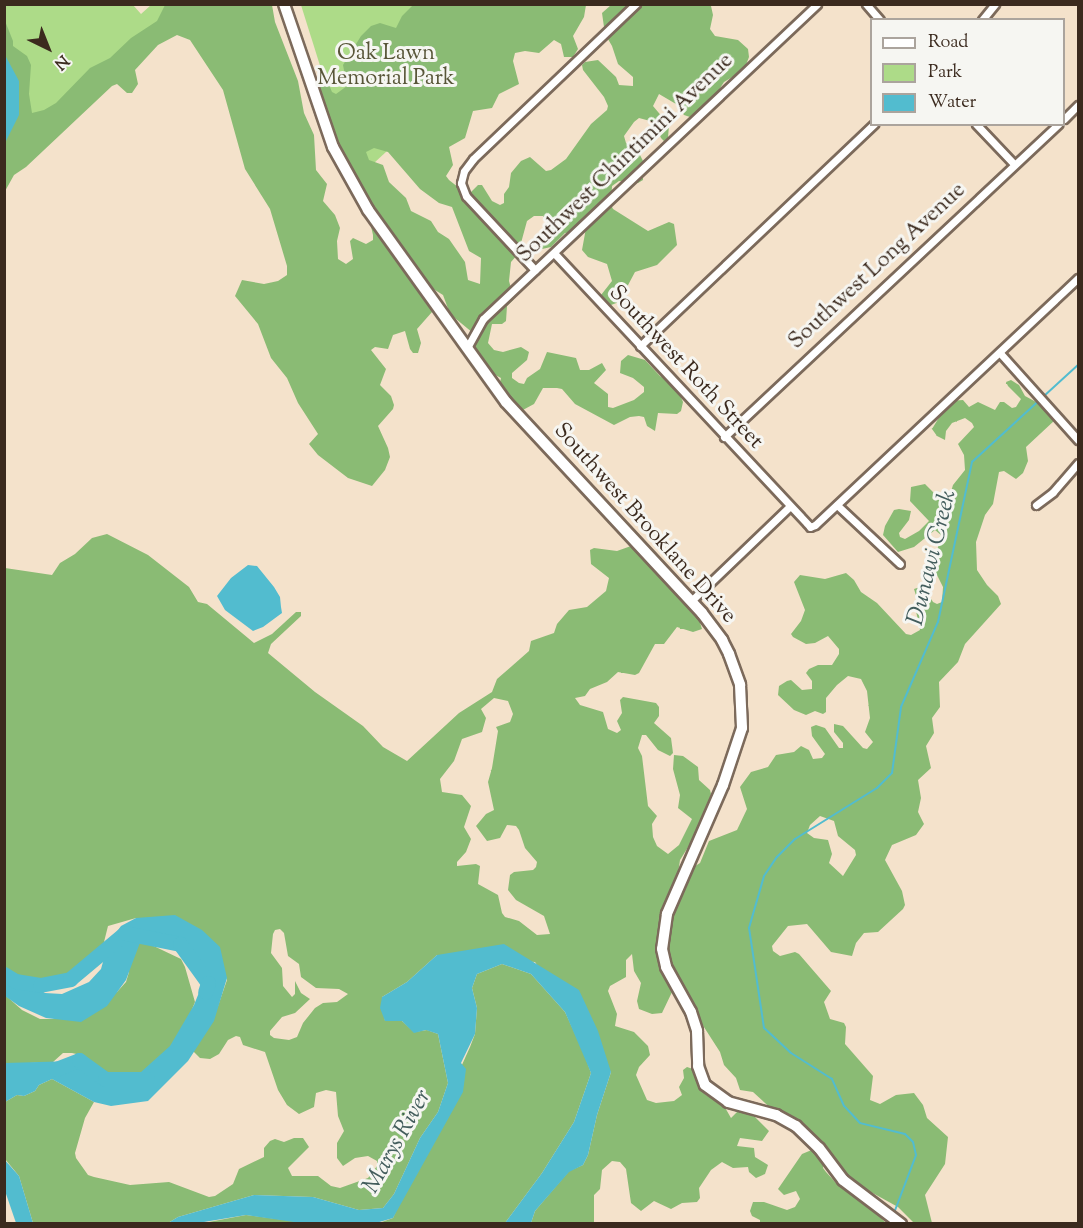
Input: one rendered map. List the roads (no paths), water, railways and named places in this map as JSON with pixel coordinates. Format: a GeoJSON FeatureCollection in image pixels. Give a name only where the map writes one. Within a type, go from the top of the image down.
{"type":"FeatureCollection","features":[{"type":"Feature","properties":{"kind":"street","name":"Southwest Brooklane Drive"},"geometry":{"type":"LineString","coordinates":[[284,4],[342,167],[368,210],[468,346],[506,402],[691,601],[726,647],[739,680],[742,728],[737,748],[667,914],[663,935],[662,949],[666,967],[688,1006],[696,1031],[698,1066],[705,1085],[719,1098],[776,1115],[796,1126],[819,1148],[843,1180],[901,1224]]}},
{"type":"Feature","properties":{"kind":"street"},"geometry":{"type":"LineString","coordinates":[[535,270],[466,196],[462,183],[464,171],[488,144],[636,4]]}},
{"type":"Feature","properties":{"kind":"street","name":"Southwest Chintimini Avenue"},"geometry":{"type":"LineString","coordinates":[[468,346],[483,319],[817,4]]}},
{"type":"Feature","properties":{"kind":"street"},"geometry":{"type":"LineString","coordinates":[[866,4],[878,18]]}},
{"type":"Feature","properties":{"kind":"street"},"geometry":{"type":"LineString","coordinates":[[984,18],[995,4]]}},
{"type":"Feature","properties":{"kind":"street"},"geometry":{"type":"LineString","coordinates":[[1065,118],[1078,105]]}},
{"type":"Feature","properties":{"kind":"street"},"geometry":{"type":"LineString","coordinates":[[640,346],[872,126]]}},
{"type":"Feature","properties":{"kind":"street"},"geometry":{"type":"LineString","coordinates":[[978,126],[1014,164]]}},
{"type":"Feature","properties":{"kind":"street","name":"Southwest Long Avenue"},"geometry":{"type":"LineString","coordinates":[[724,437],[1056,126]]}},
{"type":"Feature","properties":{"kind":"street","name":"Southwest Roth Street"},"geometry":{"type":"LineString","coordinates":[[554,253],[810,527],[837,505]]}},
{"type":"Feature","properties":{"kind":"street"},"geometry":{"type":"LineString","coordinates":[[900,564],[837,505],[1078,278]]}},
{"type":"Feature","properties":{"kind":"street"},"geometry":{"type":"LineString","coordinates":[[1000,353],[1078,440]]}},
{"type":"Feature","properties":{"kind":"street"},"geometry":{"type":"LineString","coordinates":[[1036,505],[1053,492],[1078,463]]}},
{"type":"Feature","properties":{"kind":"street"},"geometry":{"type":"LineString","coordinates":[[691,601],[789,507]]}},
{"type":"Feature","properties":{"kind":"water"},"geometry":{"type":"Polygon","coordinates":[[[5,55],[19,81],[19,115],[5,143],[5,55]]]}},
{"type":"Feature","properties":{"kind":"water"},"geometry":{"type":"Polygon","coordinates":[[[248,565],[257,566],[274,587],[280,597],[282,613],[263,627],[253,631],[225,610],[217,596],[231,578],[248,565]]]}},
{"type":"Feature","properties":{"kind":"water"},"geometry":{"type":"Polygon","coordinates":[[[175,915],[202,930],[220,947],[227,978],[214,1021],[188,1061],[148,1101],[111,1106],[94,1102],[52,1079],[39,1085],[35,1091],[24,1096],[17,1095],[5,1102],[5,1063],[74,1061],[100,1076],[120,1083],[141,1072],[170,1046],[194,1005],[202,985],[202,973],[187,948],[171,936],[155,934],[141,940],[126,980],[107,1006],[81,1022],[46,1018],[19,1006],[5,996],[5,970],[45,993],[62,994],[89,982],[101,969],[108,944],[121,926],[136,918],[175,915]]]}},
{"type":"Feature","properties":{"kind":"water"},"geometry":{"type":"Polygon","coordinates":[[[504,944],[579,990],[598,1031],[611,1072],[597,1115],[588,1155],[583,1165],[569,1172],[535,1211],[531,1223],[505,1223],[542,1173],[574,1122],[591,1073],[565,1012],[531,974],[502,964],[477,974],[472,988],[477,1008],[475,1034],[461,1063],[466,1069],[463,1092],[393,1218],[376,1223],[308,1224],[246,1215],[198,1223],[168,1223],[178,1217],[254,1195],[313,1197],[359,1210],[383,1208],[394,1194],[420,1138],[438,1112],[448,1083],[438,1034],[426,1030],[414,1033],[402,1021],[385,1021],[380,1008],[382,997],[407,982],[437,955],[504,944]]]}},
{"type":"Feature","properties":{"kind":"water"},"geometry":{"type":"Polygon","coordinates":[[[4,1159],[19,1176],[33,1223],[16,1223],[5,1191],[4,1159]]]}},
{"type":"Feature","properties":{"kind":"waterway","name":"Dunawi Creek"},"geometry":{"type":"LineString","coordinates":[[894,1213],[916,1155],[913,1142],[905,1134],[860,1123],[844,1106],[832,1079],[791,1053],[764,1028],[749,928],[764,876],[777,857],[795,839],[877,788],[892,773],[901,707],[938,622],[972,462],[1078,365]]}},
{"type":"Feature","properties":{"kind":"waterway","name":"Marys River"},"geometry":{"type":"LineString","coordinates":[[4,974],[15,981],[40,985],[70,979],[125,933],[180,944],[208,983],[205,992]]}},
{"type":"Feature","properties":{"kind":"waterway","name":"Marys River"},"geometry":{"type":"LineString","coordinates":[[56,1069],[79,1060],[105,1079],[147,1079]]}},
{"type":"Feature","properties":{"kind":"park label","name":"Oak Lawn Memorial Park"},"geometry":{"type":"Point","coordinates":[386,66]}}]}
